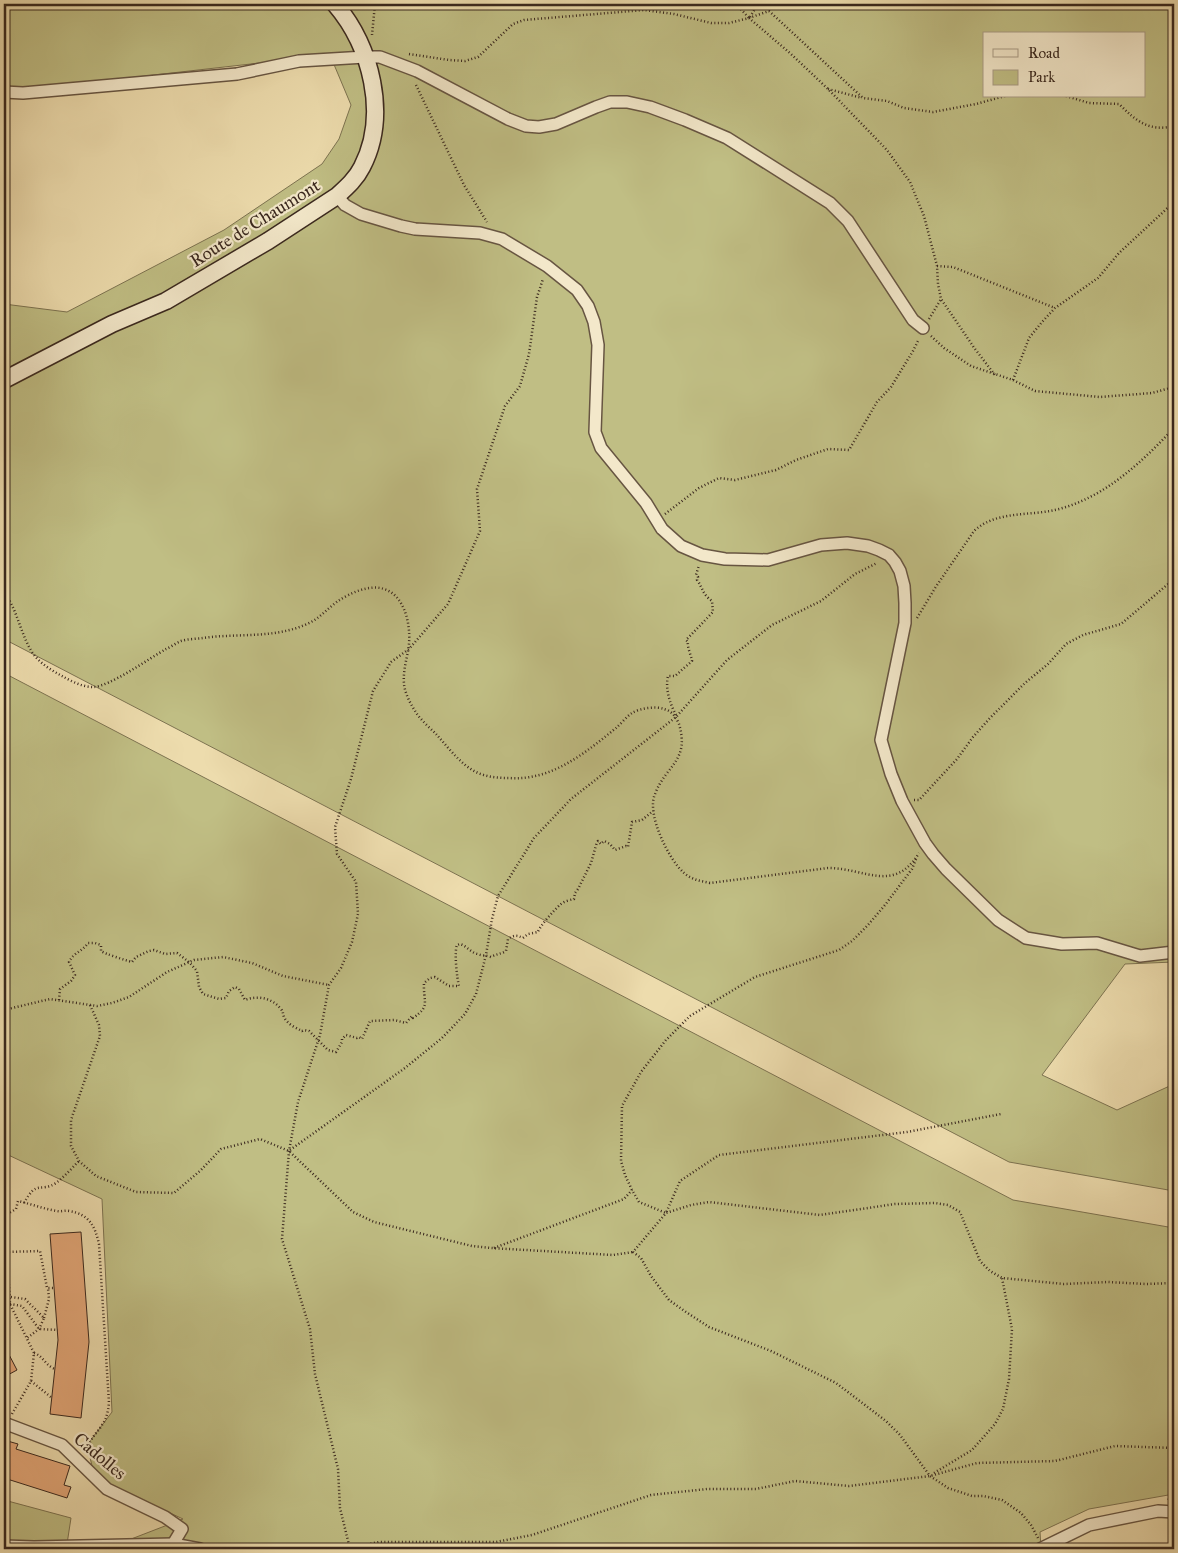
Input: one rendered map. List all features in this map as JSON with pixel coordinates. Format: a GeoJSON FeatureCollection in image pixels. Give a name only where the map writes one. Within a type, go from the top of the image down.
{"type":"FeatureCollection","features":[{"type":"Feature","properties":{"kind":"street","name":"Route de Chaumont"},"geometry":{"type":"LineString","coordinates":[[4,380],[112,324],[166,301],[268,241],[337,196],[356,177],[367,157],[373,135],[374,115],[371,79],[373,57],[335,4]]}},
{"type":"Feature","properties":{"kind":"street"},"geometry":{"type":"LineString","coordinates":[[4,92],[23,93],[237,74],[299,61],[373,57],[417,71],[508,119],[526,126],[539,127],[556,124],[610,102],[627,102],[650,107],[727,138],[830,202],[848,221],[913,320],[923,328]]}},
{"type":"Feature","properties":{"kind":"street"},"geometry":{"type":"LineString","coordinates":[[337,196],[345,205],[361,214],[401,226],[415,229],[480,233],[502,239],[547,266],[577,290],[588,306],[594,322],[598,345],[595,432],[601,448],[646,503],[662,529],[681,546],[699,554],[725,559],[768,560],[821,545],[847,543],[868,546],[889,555],[900,571],[904,586],[905,623],[881,740],[891,774],[902,800],[925,843],[946,869],[998,920],[1026,938],[1062,944],[1097,944],[1140,956],[1174,952]]}},
{"type":"Feature","properties":{"kind":"street","name":"Cadolles"},"geometry":{"type":"LineString","coordinates":[[5,1424],[62,1445],[107,1489],[165,1517],[182,1529],[174,1544]]}},
{"type":"Feature","properties":{"kind":"street"},"geometry":{"type":"LineString","coordinates":[[1041,1548],[1089,1525],[1158,1512],[1174,1512]]}},
{"type":"Feature","properties":{"kind":"street"},"geometry":{"type":"LineString","coordinates":[[4,1546],[174,1544],[201,1547]]}},
{"type":"Feature","properties":{"kind":"path"},"geometry":{"type":"LineString","coordinates":[[373,57],[372,36],[375,4]]}},
{"type":"Feature","properties":{"kind":"path"},"geometry":{"type":"LineString","coordinates":[[736,4],[828,89],[887,150],[910,182],[924,216],[937,266],[941,299],[975,349],[996,375]]}},
{"type":"Feature","properties":{"kind":"path"},"geometry":{"type":"LineString","coordinates":[[749,18],[758,4]]}},
{"type":"Feature","properties":{"kind":"path"},"geometry":{"type":"LineString","coordinates":[[406,53],[449,60],[465,60],[478,57],[514,24],[524,20],[644,10],[674,14],[712,23],[729,23],[769,11],[863,98]]}},
{"type":"Feature","properties":{"kind":"path"},"geometry":{"type":"LineString","coordinates":[[413,79],[464,184],[489,226]]}},
{"type":"Feature","properties":{"kind":"path"},"geometry":{"type":"LineString","coordinates":[[828,89],[863,98],[887,101],[904,108],[933,112],[1000,98]]}},
{"type":"Feature","properties":{"kind":"path"},"geometry":{"type":"LineString","coordinates":[[1073,98],[1089,103],[1119,104],[1138,121],[1147,126],[1155,128],[1174,126]]}},
{"type":"Feature","properties":{"kind":"path"},"geometry":{"type":"LineString","coordinates":[[1013,380],[1029,338],[1042,322],[1055,308],[1098,278],[1119,253],[1174,202]]}},
{"type":"Feature","properties":{"kind":"path"},"geometry":{"type":"LineString","coordinates":[[350,1549],[340,1508],[338,1469],[316,1374],[310,1329],[282,1239],[289,1151],[298,1102],[318,1040],[329,984],[341,968],[352,942],[358,914],[356,882],[336,854],[335,827],[351,779],[372,691],[391,662],[409,649],[448,604],[480,532],[477,489],[505,406],[520,386],[529,354],[538,297],[547,266]]}},
{"type":"Feature","properties":{"kind":"path"},"geometry":{"type":"LineString","coordinates":[[937,266],[953,267],[1055,308]]}},
{"type":"Feature","properties":{"kind":"path"},"geometry":{"type":"LineString","coordinates":[[658,521],[699,488],[719,478],[735,480],[776,470],[796,460],[828,449],[849,450],[877,402],[891,387],[913,351],[923,328],[941,299]]}},
{"type":"Feature","properties":{"kind":"path"},"geometry":{"type":"LineString","coordinates":[[923,328],[944,348],[971,366],[1013,380],[1035,391],[1100,397],[1152,393],[1174,387]]}},
{"type":"Feature","properties":{"kind":"path"},"geometry":{"type":"LineString","coordinates":[[901,639],[909,631],[935,588],[974,531],[981,524],[1006,516],[1055,510],[1080,502],[1105,488],[1138,465],[1174,428]]}},
{"type":"Feature","properties":{"kind":"path"},"geometry":{"type":"LineString","coordinates":[[699,554],[699,567],[696,575],[698,577],[696,580],[700,584],[700,588],[712,601],[713,612],[686,640],[692,661],[676,676],[668,676],[670,704],[681,732],[682,747],[678,759],[654,795],[653,811],[658,831],[670,855],[684,873],[696,880],[710,882],[828,868],[841,868],[881,877],[900,873],[916,857],[925,843]]}},
{"type":"Feature","properties":{"kind":"path"},"geometry":{"type":"LineString","coordinates":[[289,1151],[405,1068],[442,1038],[465,1014],[476,994],[498,896],[534,838],[571,798],[676,716],[727,660],[772,625],[821,600],[855,574],[889,555]]}},
{"type":"Feature","properties":{"kind":"path"},"geometry":{"type":"LineString","coordinates":[[902,800],[919,800],[957,759],[990,718],[1025,683],[1048,664],[1066,644],[1083,635],[1121,624],[1174,580]]}},
{"type":"Feature","properties":{"kind":"path"},"geometry":{"type":"LineString","coordinates":[[4,592],[12,603],[29,647],[40,662],[75,683],[93,687],[110,682],[181,641],[280,633],[307,624],[322,615],[338,601],[370,587],[383,588],[392,592],[400,602],[408,620],[409,649],[404,665],[404,683],[408,698],[418,715],[458,758],[476,772],[489,776],[520,779],[556,770],[587,750],[633,712],[649,708],[664,709],[676,716]]}},
{"type":"Feature","properties":{"kind":"path"},"geometry":{"type":"LineString","coordinates":[[59,1000],[60,989],[71,981],[75,975],[69,962],[73,954],[88,943],[98,943],[104,954],[130,962],[137,956],[154,950],[165,954],[177,953],[197,971],[199,987],[203,994],[218,999],[226,998],[229,991],[235,987],[239,989],[245,1000],[254,996],[269,1000],[281,1009],[289,1023],[302,1031],[309,1030],[328,1050],[336,1052],[346,1035],[362,1039],[372,1020],[378,1022],[379,1020],[394,1020],[406,1023],[412,1016],[413,1018],[422,1012],[424,1008],[424,983],[430,978],[435,977],[449,986],[459,986],[455,951],[458,945],[464,945],[478,954],[490,957],[506,951],[508,939],[513,936],[517,935],[523,938],[528,934],[539,931],[541,925],[546,922],[558,907],[566,901],[574,899],[574,893],[578,889],[591,863],[597,842],[602,844],[604,841],[607,842],[616,850],[628,847],[632,822],[642,820],[653,811]]}},
{"type":"Feature","properties":{"kind":"path"},"geometry":{"type":"LineString","coordinates":[[916,857],[912,869],[885,905],[868,925],[846,945],[839,950],[756,976],[690,1016],[666,1040],[641,1072],[622,1106],[622,1161],[625,1175],[639,1202],[666,1213],[690,1205],[710,1202],[820,1216],[895,1204],[934,1202],[948,1205],[960,1212],[980,1260],[990,1271],[1002,1278],[1064,1284],[1108,1282],[1174,1283]]}},
{"type":"Feature","properties":{"kind":"path"},"geometry":{"type":"LineString","coordinates":[[4,1010],[50,999],[97,1006],[112,1003],[129,997],[167,972],[189,962],[223,957],[252,963],[283,976],[329,984]]}},
{"type":"Feature","properties":{"kind":"path"},"geometry":{"type":"LineString","coordinates":[[90,1005],[99,1025],[100,1036],[72,1120],[71,1146],[79,1161],[96,1176],[136,1192],[174,1193],[201,1170],[221,1149],[260,1139],[289,1151],[353,1212],[374,1222],[463,1244],[491,1248],[613,1255],[633,1252],[666,1213],[680,1180],[719,1155],[907,1132],[1001,1114]]}},
{"type":"Feature","properties":{"kind":"path"},"geometry":{"type":"LineString","coordinates":[[24,1203],[36,1187],[55,1184],[79,1161]]}},
{"type":"Feature","properties":{"kind":"path"},"geometry":{"type":"LineString","coordinates":[[491,1248],[624,1199],[632,1190]]}},
{"type":"Feature","properties":{"kind":"path"},"geometry":{"type":"LineString","coordinates":[[4,1216],[16,1209],[18,1201],[59,1212],[68,1211],[84,1216],[90,1221],[96,1231],[109,1403],[106,1420],[90,1441],[87,1468]]}},
{"type":"Feature","properties":{"kind":"path"},"geometry":{"type":"LineString","coordinates":[[4,1249],[7,1252],[10,1304],[34,1353],[31,1381],[5,1424]]}},
{"type":"Feature","properties":{"kind":"path"},"geometry":{"type":"LineString","coordinates":[[7,1252],[40,1251],[49,1299],[39,1329],[26,1338]]}},
{"type":"Feature","properties":{"kind":"path"},"geometry":{"type":"LineString","coordinates":[[633,1252],[641,1258],[651,1276],[669,1300],[709,1327],[771,1351],[836,1383],[886,1421],[900,1435],[930,1476],[948,1488],[964,1494],[1002,1500],[1021,1513],[1031,1526],[1041,1548]]}},
{"type":"Feature","properties":{"kind":"path"},"geometry":{"type":"LineString","coordinates":[[4,1266],[8,1268]]}},
{"type":"Feature","properties":{"kind":"path"},"geometry":{"type":"LineString","coordinates":[[930,1476],[972,1450],[995,1424],[1003,1409],[1009,1379],[1012,1329],[1002,1278]]}},
{"type":"Feature","properties":{"kind":"path"},"geometry":{"type":"LineString","coordinates":[[48,1288],[55,1288]]}},
{"type":"Feature","properties":{"kind":"path"},"geometry":{"type":"LineString","coordinates":[[4,1296],[26,1299],[44,1318]]}},
{"type":"Feature","properties":{"kind":"path"},"geometry":{"type":"LineString","coordinates":[[10,1304],[22,1306],[39,1329]]}},
{"type":"Feature","properties":{"kind":"path"},"geometry":{"type":"LineString","coordinates":[[39,1329],[58,1330]]}},
{"type":"Feature","properties":{"kind":"path"},"geometry":{"type":"LineString","coordinates":[[34,1353],[40,1355],[50,1367],[55,1369]]}},
{"type":"Feature","properties":{"kind":"path"},"geometry":{"type":"LineString","coordinates":[[31,1381],[52,1398]]}},
{"type":"Feature","properties":{"kind":"path"},"geometry":{"type":"LineString","coordinates":[[201,1547],[350,1549],[379,1542],[496,1542],[532,1536],[651,1495],[707,1489],[756,1489],[795,1480],[849,1486],[930,1476],[977,1463],[1055,1461],[1115,1446],[1174,1448]]}},
{"type":"Feature","properties":{"kind":"green space"},"geometry":{"type":"Polygon","coordinates":[[[4,4],[1174,4],[1174,962],[1125,964],[1042,1075],[1117,1110],[1174,1084],[1174,1191],[1009,1162],[4,639],[4,304],[67,312],[224,230],[322,164],[339,139],[351,105],[330,55],[22,90],[4,87],[4,4]]]}},
{"type":"Feature","properties":{"kind":"green space"},"geometry":{"type":"Polygon","coordinates":[[[4,673],[1013,1200],[1174,1228],[1174,1494],[1089,1509],[1040,1532],[1041,1549],[89,1549],[126,1541],[183,1519],[110,1485],[93,1470],[87,1445],[112,1412],[102,1199],[4,1153],[4,673]]]}},
{"type":"Feature","properties":{"kind":"green space"},"geometry":{"type":"Polygon","coordinates":[[[4,1500],[71,1518],[67,1544],[4,1540],[4,1500]]]}},
{"type":"Feature","properties":{"kind":"building"},"geometry":{"type":"Polygon","coordinates":[[[81,1232],[89,1342],[81,1418],[50,1414],[58,1340],[50,1234],[81,1232]]]}},
{"type":"Feature","properties":{"kind":"building"},"geometry":{"type":"Polygon","coordinates":[[[4,1345],[17,1370],[4,1377],[4,1345]]]}},
{"type":"Feature","properties":{"kind":"building"},"geometry":{"type":"Polygon","coordinates":[[[4,1440],[18,1444],[16,1449],[70,1466],[64,1485],[71,1487],[67,1498],[4,1478],[4,1440]]]}}]}
